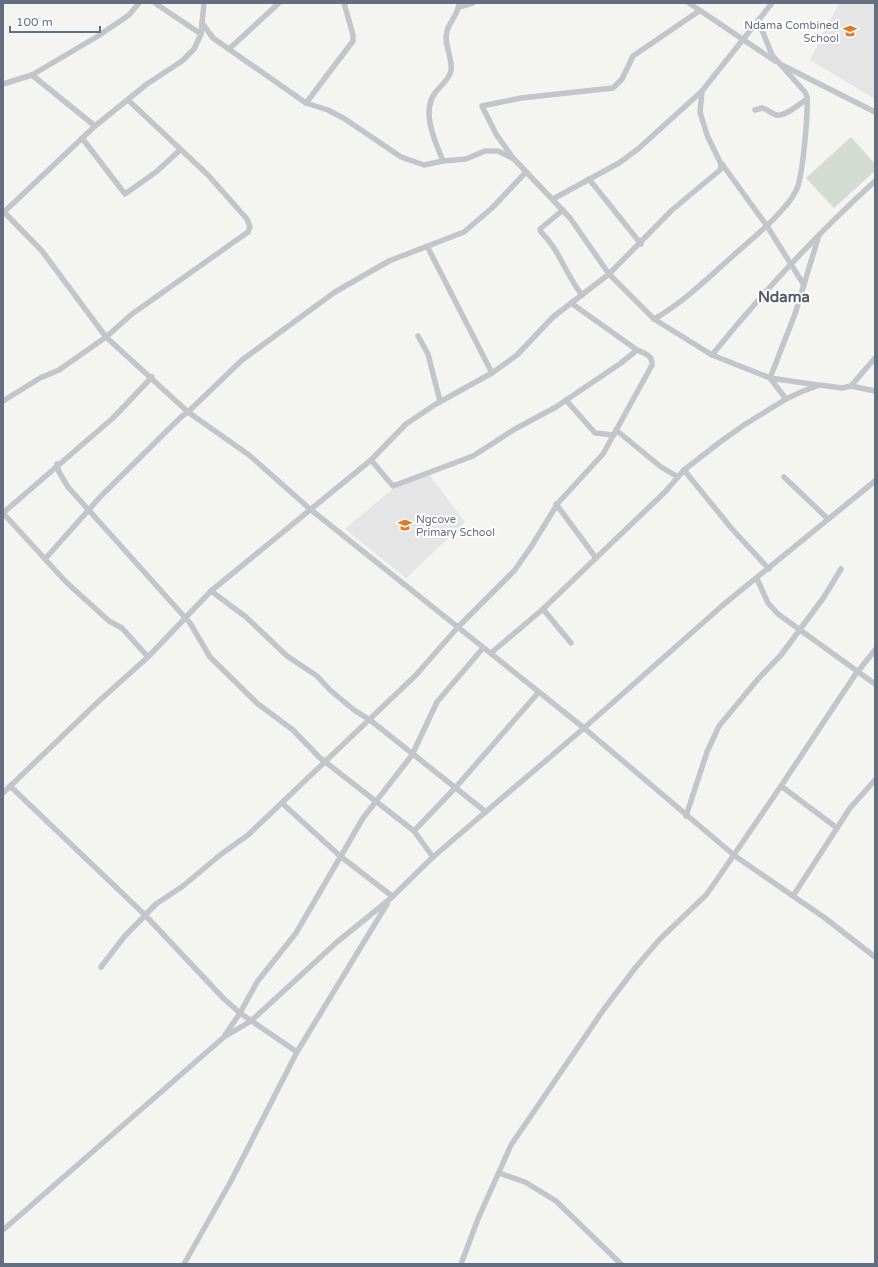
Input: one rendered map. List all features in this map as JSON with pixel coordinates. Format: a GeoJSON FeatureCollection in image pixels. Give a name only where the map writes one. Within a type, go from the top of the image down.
{"type":"FeatureCollection","features":[{"type":"Feature","properties":{"kind":"street"},"geometry":{"type":"LineString","coordinates":[[3,84],[32,75],[111,29],[129,15],[139,3]]}},
{"type":"Feature","properties":{"kind":"street"},"geometry":{"type":"LineString","coordinates":[[155,3],[201,34]]}},
{"type":"Feature","properties":{"kind":"street"},"geometry":{"type":"LineString","coordinates":[[204,3],[201,34],[194,49],[182,61],[95,126],[3,212],[42,251],[106,337],[152,377],[188,412],[249,455],[310,510],[458,627],[538,693],[584,728],[735,856],[838,928],[875,957]]}},
{"type":"Feature","properties":{"kind":"street"},"geometry":{"type":"LineString","coordinates":[[229,50],[248,30],[279,3]]}},
{"type":"Feature","properties":{"kind":"street"},"geometry":{"type":"LineString","coordinates":[[306,103],[353,41],[354,35],[344,3]]}},
{"type":"Feature","properties":{"kind":"street"},"geometry":{"type":"LineString","coordinates":[[443,161],[434,138],[428,111],[430,101],[450,73],[451,62],[446,37],[447,31],[459,5],[473,3]]}},
{"type":"Feature","properties":{"kind":"street"},"geometry":{"type":"LineString","coordinates":[[689,3],[742,40],[779,63],[875,112]]}},
{"type":"Feature","properties":{"kind":"street"},"geometry":{"type":"LineString","coordinates":[[553,199],[619,163],[638,150],[702,91],[772,3]]}},
{"type":"Feature","properties":{"kind":"street"},"geometry":{"type":"LineString","coordinates":[[699,11],[633,56],[622,79],[613,88],[521,98],[482,106],[496,134],[513,158],[563,210],[609,274],[654,319],[712,355],[770,378],[842,388],[851,386],[875,391]]}},
{"type":"Feature","properties":{"kind":"street"},"geometry":{"type":"LineString","coordinates":[[654,319],[670,310],[692,292],[767,226],[797,190],[804,151],[807,99],[805,92],[779,63],[768,46],[758,20]]}},
{"type":"Feature","properties":{"kind":"street"},"geometry":{"type":"LineString","coordinates":[[202,23],[213,38],[306,103],[328,110],[345,119],[401,157],[424,165],[443,161],[466,159],[485,151],[498,151],[513,158]]}},
{"type":"Feature","properties":{"kind":"street"},"geometry":{"type":"LineString","coordinates":[[32,75],[95,126]]}},
{"type":"Feature","properties":{"kind":"street"},"geometry":{"type":"LineString","coordinates":[[702,91],[700,112],[706,135],[721,164],[767,226],[804,285]]}},
{"type":"Feature","properties":{"kind":"street"},"geometry":{"type":"LineString","coordinates":[[755,110],[762,108],[777,115],[786,114],[794,106],[807,99]]}},
{"type":"Feature","properties":{"kind":"street"},"geometry":{"type":"LineString","coordinates":[[3,402],[34,382],[59,370],[106,337],[132,314],[248,232],[250,227],[247,219],[208,175],[128,100]]}},
{"type":"Feature","properties":{"kind":"street"},"geometry":{"type":"LineString","coordinates":[[82,138],[124,194],[156,172],[180,150]]}},
{"type":"Feature","properties":{"kind":"street"},"geometry":{"type":"LineString","coordinates":[[3,793],[94,705],[148,658],[211,592],[371,460],[406,424],[440,402],[492,373],[517,356],[552,317],[609,274],[641,244],[672,210],[720,170],[721,164]]}},
{"type":"Feature","properties":{"kind":"street"},"geometry":{"type":"LineString","coordinates":[[45,559],[88,510],[182,416],[242,360],[335,292],[377,267],[464,232],[492,208],[526,172]]}},
{"type":"Feature","properties":{"kind":"street"},"geometry":{"type":"LineString","coordinates":[[589,180],[641,244]]}},
{"type":"Feature","properties":{"kind":"street"},"geometry":{"type":"LineString","coordinates":[[712,355],[754,303],[820,233],[875,181]]}},
{"type":"Feature","properties":{"kind":"street"},"geometry":{"type":"LineString","coordinates":[[563,210],[540,229],[549,240],[572,283],[582,295]]}},
{"type":"Feature","properties":{"kind":"street"},"geometry":{"type":"LineString","coordinates":[[770,378],[795,314],[820,233]]}},
{"type":"Feature","properties":{"kind":"street"},"geometry":{"type":"LineString","coordinates":[[427,246],[492,373]]}},
{"type":"Feature","properties":{"kind":"street"},"geometry":{"type":"LineString","coordinates":[[101,967],[124,937],[156,904],[183,886],[220,855],[248,835],[416,675],[458,627],[514,572],[531,547],[556,504],[603,454],[652,365],[652,359],[649,355],[637,350],[571,303]]}},
{"type":"Feature","properties":{"kind":"street"},"geometry":{"type":"LineString","coordinates":[[418,336],[428,354],[440,402]]}},
{"type":"Feature","properties":{"kind":"street"},"geometry":{"type":"LineString","coordinates":[[371,460],[391,483],[396,486],[473,456],[509,432],[538,418],[566,400],[621,363],[637,350]]}},
{"type":"Feature","properties":{"kind":"street"},"geometry":{"type":"LineString","coordinates":[[851,386],[875,358]]}},
{"type":"Feature","properties":{"kind":"street"},"geometry":{"type":"LineString","coordinates":[[148,658],[130,634],[98,612],[66,582],[3,513],[113,418],[152,377]]}},
{"type":"Feature","properties":{"kind":"street"},"geometry":{"type":"LineString","coordinates":[[770,378],[786,398]]}},
{"type":"Feature","properties":{"kind":"street"},"geometry":{"type":"LineString","coordinates":[[490,654],[543,609],[665,492],[684,470],[744,425],[786,398],[820,385]]}},
{"type":"Feature","properties":{"kind":"street"},"geometry":{"type":"LineString","coordinates":[[566,400],[579,417],[595,433],[615,433],[661,467],[678,477]]}},
{"type":"Feature","properties":{"kind":"street"},"geometry":{"type":"LineString","coordinates":[[58,464],[65,484],[186,618],[200,638],[210,657],[258,704],[292,730],[319,757],[327,761],[414,831],[433,857]]}},
{"type":"Feature","properties":{"kind":"street"},"geometry":{"type":"LineString","coordinates":[[684,470],[732,529],[769,569]]}},
{"type":"Feature","properties":{"kind":"street"},"geometry":{"type":"LineString","coordinates":[[784,477],[828,519]]}},
{"type":"Feature","properties":{"kind":"street"},"geometry":{"type":"LineString","coordinates":[[3,1230],[224,1037],[251,1021],[337,942],[391,898],[433,857],[584,728],[723,605],[757,579],[875,481]]}},
{"type":"Feature","properties":{"kind":"street"},"geometry":{"type":"LineString","coordinates":[[556,504],[596,558]]}},
{"type":"Feature","properties":{"kind":"street"},"geometry":{"type":"LineString","coordinates":[[686,816],[707,752],[719,726],[758,679],[782,655],[798,630],[824,597],[841,569]]}},
{"type":"Feature","properties":{"kind":"street"},"geometry":{"type":"LineString","coordinates":[[757,579],[772,608],[798,630],[875,684]]}},
{"type":"Feature","properties":{"kind":"street"},"geometry":{"type":"LineString","coordinates":[[211,592],[246,617],[287,656],[317,676],[330,690],[354,710],[370,720],[412,755],[456,787],[486,812]]}},
{"type":"Feature","properties":{"kind":"street"},"geometry":{"type":"LineString","coordinates":[[543,609],[571,643]]}},
{"type":"Feature","properties":{"kind":"street"},"geometry":{"type":"LineString","coordinates":[[224,1037],[240,1013],[257,982],[296,933],[363,818],[412,755],[437,702],[484,648]]}},
{"type":"Feature","properties":{"kind":"street"},"geometry":{"type":"LineString","coordinates":[[461,1264],[478,1219],[511,1145],[604,1009],[648,952],[706,894],[735,856],[857,672],[875,650]]}},
{"type":"Feature","properties":{"kind":"street"},"geometry":{"type":"LineString","coordinates":[[414,831],[456,787],[538,693]]}},
{"type":"Feature","properties":{"kind":"street"},"geometry":{"type":"LineString","coordinates":[[793,896],[850,808],[875,780]]}},
{"type":"Feature","properties":{"kind":"street"},"geometry":{"type":"LineString","coordinates":[[10,786],[145,915],[240,1013],[297,1052]]}},
{"type":"Feature","properties":{"kind":"street"},"geometry":{"type":"LineString","coordinates":[[781,786],[837,828]]}},
{"type":"Feature","properties":{"kind":"street"},"geometry":{"type":"LineString","coordinates":[[282,803],[340,856],[391,898]]}},
{"type":"Feature","properties":{"kind":"street"},"geometry":{"type":"LineString","coordinates":[[184,1264],[231,1181],[297,1052],[391,898]]}},
{"type":"Feature","properties":{"kind":"street"},"geometry":{"type":"LineString","coordinates":[[499,1173],[525,1182],[556,1201],[621,1264]]}},
{"type":"Feature","properties":{"kind":"shaded area","name":"Ndama Combined School"},"geometry":{"type":"Polygon","coordinates":[[[839,3],[875,3],[875,99],[810,60],[839,3]]]}},
{"type":"Feature","properties":{"kind":"shaded area"},"geometry":{"type":"Polygon","coordinates":[[[851,137],[875,164],[875,171],[834,208],[806,178],[851,137]]]}},
{"type":"Feature","properties":{"kind":"shaded area","name":"Ngcove Primary School"},"geometry":{"type":"Polygon","coordinates":[[[427,472],[465,522],[406,578],[345,529],[395,487],[427,472]]]}},
{"type":"Feature","properties":{"kind":"place","name":"Ndama Combined School"},"geometry":{"type":"Point","coordinates":[850,31]}},
{"type":"Feature","properties":{"kind":"place","name":"Ngcove Primary School"},"geometry":{"type":"Point","coordinates":[405,525]}},
{"type":"Feature","properties":{"kind":"district","name":"Ndama"},"geometry":{"type":"Point","coordinates":[784,297]}}]}
